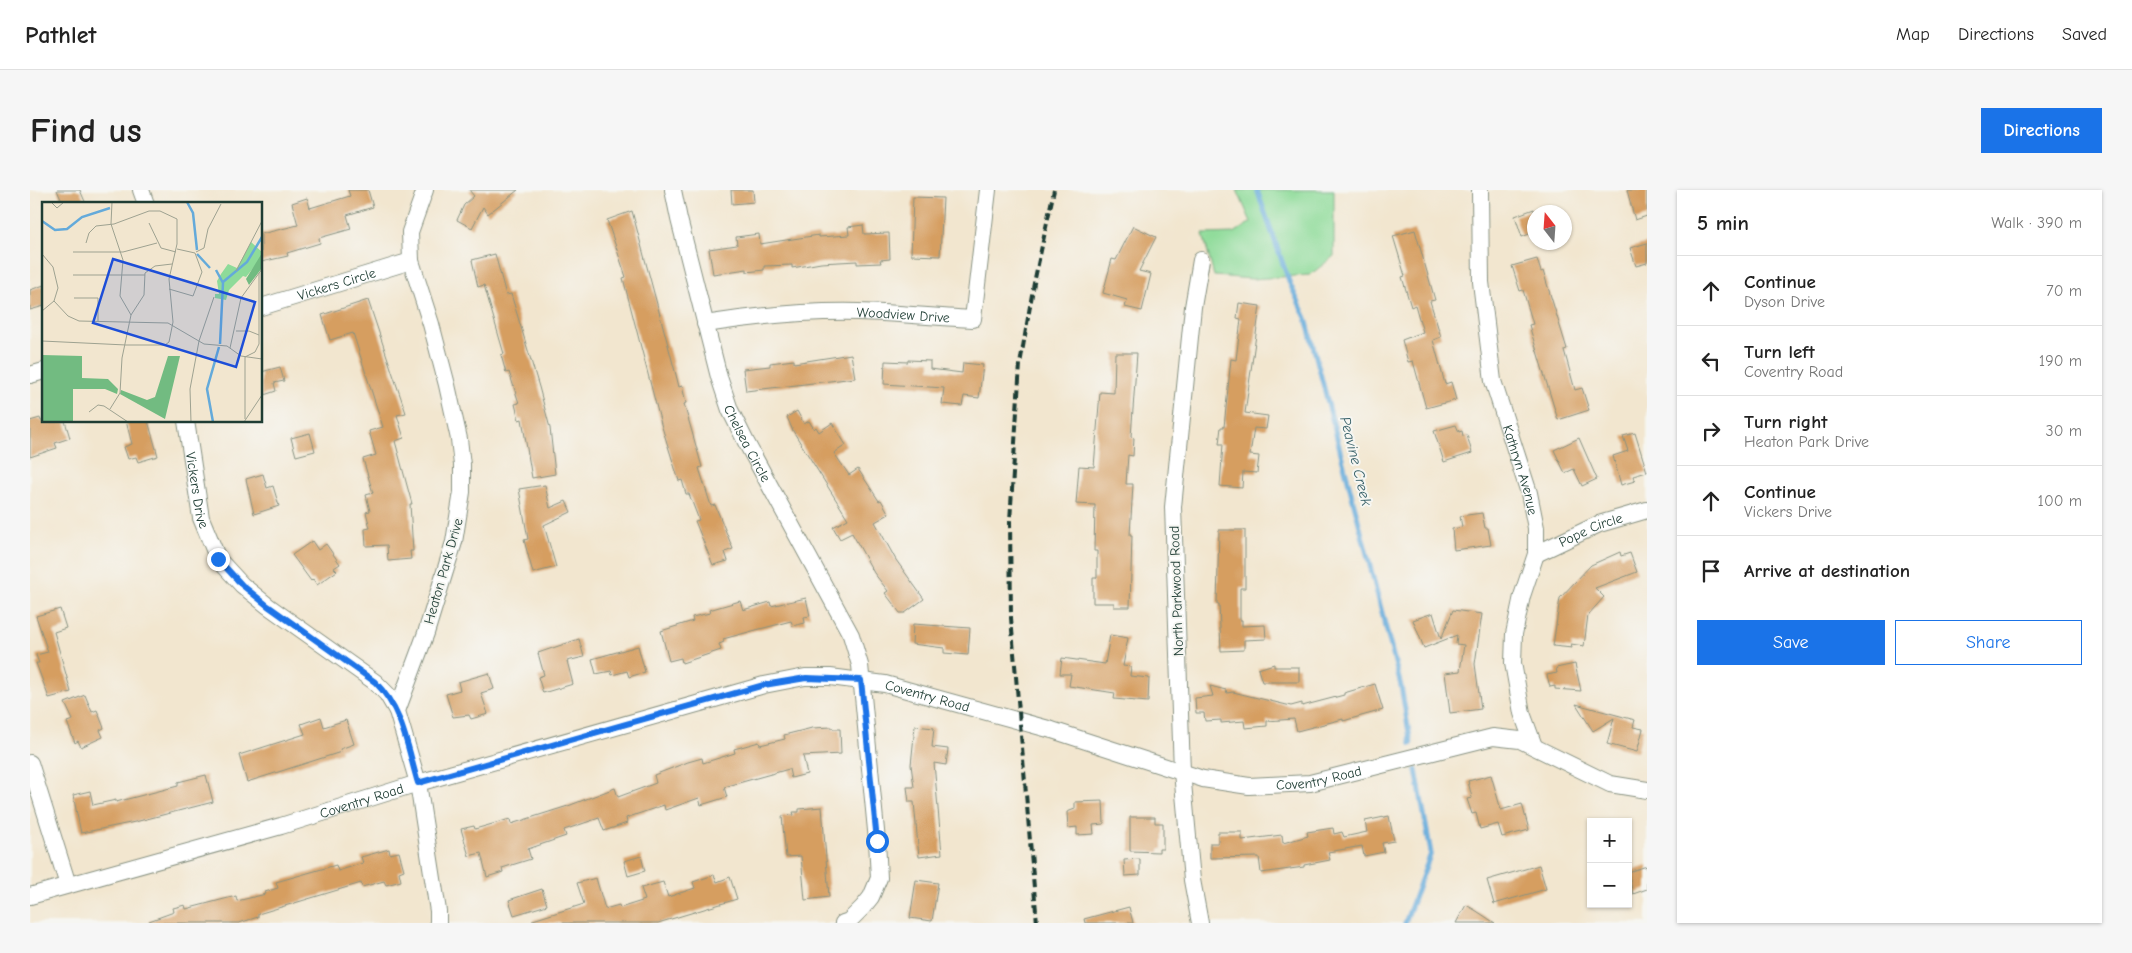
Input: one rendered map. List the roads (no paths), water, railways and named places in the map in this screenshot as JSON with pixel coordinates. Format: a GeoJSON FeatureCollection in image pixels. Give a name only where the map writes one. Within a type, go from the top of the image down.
{"type":"FeatureCollection","features":[{"type":"Feature","properties":{"kind":"street"},"geometry":{"type":"LineString","coordinates":[[141,190],[145,202]]}},
{"type":"Feature","properties":{"kind":"street","name":"Heaton Park Drive"},"geometry":{"type":"LineString","coordinates":[[397,711],[426,633],[454,542],[462,492],[462,465],[459,439],[449,394],[432,324],[410,261],[410,232],[425,190]]}},
{"type":"Feature","properties":{"kind":"street","name":"Chelsea Circle"},"geometry":{"type":"LineString","coordinates":[[673,190],[704,324],[730,410],[851,635],[860,665],[879,878],[871,897],[849,921],[843,923]]}},
{"type":"Feature","properties":{"kind":"street","name":"Woodview Drive"},"geometry":{"type":"LineString","coordinates":[[704,324],[736,319],[838,312],[878,312],[973,319],[988,190]]}},
{"type":"Feature","properties":{"kind":"street","name":"Kathryn Avenue"},"geometry":{"type":"LineString","coordinates":[[1480,190],[1481,282],[1493,381],[1529,494],[1536,528],[1536,554],[1522,596],[1514,634],[1513,663],[1522,712],[1534,746]]}},
{"type":"Feature","properties":{"kind":"street","name":"North Parkwood Road"},"geometry":{"type":"LineString","coordinates":[[1200,923],[1192,880],[1182,772],[1173,507],[1193,307],[1201,260]]}},
{"type":"Feature","properties":{"kind":"street","name":"Vickers Circle"},"geometry":{"type":"LineString","coordinates":[[262,307],[410,261]]}},
{"type":"Feature","properties":{"kind":"street","name":"Vickers Drive"},"geometry":{"type":"LineString","coordinates":[[186,422],[201,518],[218,559],[242,585],[268,606],[375,682],[386,694],[397,711]]}},
{"type":"Feature","properties":{"kind":"street","name":"Pope Circle"},"geometry":{"type":"LineString","coordinates":[[1536,554],[1599,524],[1634,512],[1647,510]]}},
{"type":"Feature","properties":{"kind":"street","name":"Coventry Road"},"geometry":{"type":"LineString","coordinates":[[30,896],[281,826],[418,783],[764,685],[806,678],[861,680],[884,684],[1052,730],[1182,772],[1249,786],[1292,785],[1329,779],[1484,739],[1509,738],[1534,746],[1557,760],[1610,784],[1647,790]]}},
{"type":"Feature","properties":{"kind":"street"},"geometry":{"type":"LineString","coordinates":[[397,711],[418,783],[438,923]]}},
{"type":"Feature","properties":{"kind":"street"},"geometry":{"type":"LineString","coordinates":[[30,763],[68,884]]}},
{"type":"Feature","properties":{"kind":"waterway","name":"Peavine Creek"},"geometry":{"type":"LineString","coordinates":[[1257,190],[1290,284],[1306,318],[1401,686],[1411,744]]}},
{"type":"Feature","properties":{"kind":"waterway","name":"Peavine Creek"},"geometry":{"type":"LineString","coordinates":[[1405,923],[1431,853],[1416,770]]}},
{"type":"Feature","properties":{"kind":"railway"},"geometry":{"type":"LineString","coordinates":[[1037,923],[1011,618],[1010,521],[1020,364],[1034,283],[1054,190]]}}]}
